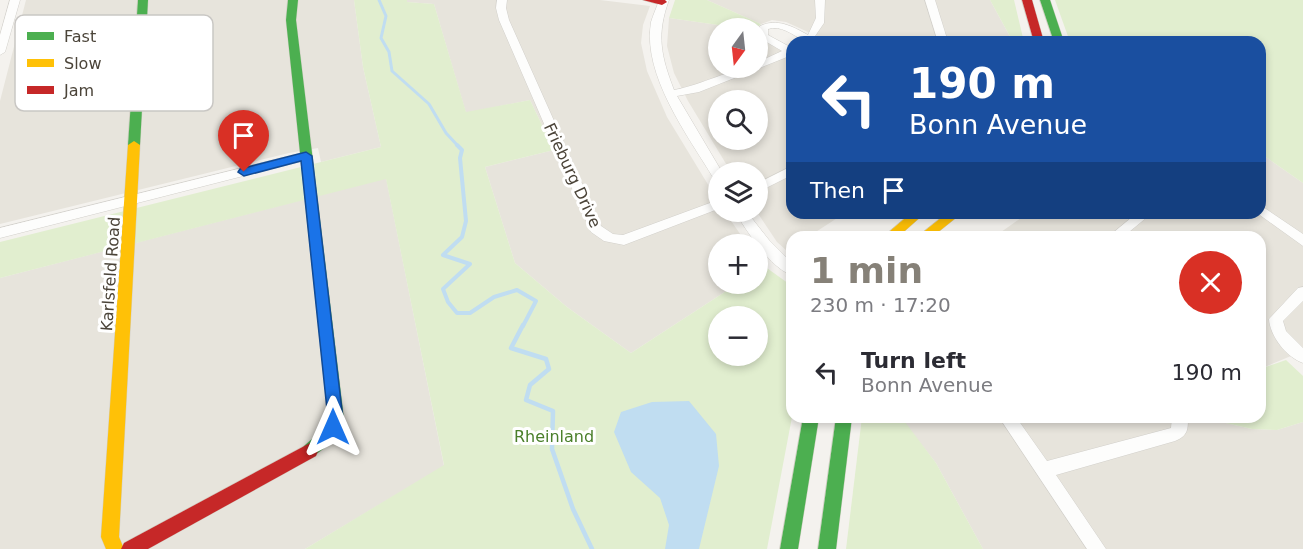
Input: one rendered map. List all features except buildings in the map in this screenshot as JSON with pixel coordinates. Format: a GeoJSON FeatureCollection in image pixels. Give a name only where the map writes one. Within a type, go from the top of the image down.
{"type":"FeatureCollection","features":[{"type":"Feature","properties":{"kind":"street"},"geometry":{"type":"LineString","coordinates":[[0,52],[15,0]]}},
{"type":"Feature","properties":{"kind":"street","name":"Karlsfeld Road"},"geometry":{"type":"LineString","coordinates":[[142,15],[143,0]]}},
{"type":"Feature","properties":{"kind":"street"},"geometry":{"type":"LineString","coordinates":[[130,549],[310,451],[324,441],[336,419],[291,20],[293,0]]}},
{"type":"Feature","properties":{"kind":"street","name":"Frieburg Drive"},"geometry":{"type":"LineString","coordinates":[[502,0],[501,9],[504,20],[596,229],[612,240],[624,240],[708,208]]}},
{"type":"Feature","properties":{"kind":"street"},"geometry":{"type":"LineString","coordinates":[[648,0],[663,1],[655,28],[657,59],[682,117],[709,162]]}},
{"type":"Feature","properties":{"kind":"street"},"geometry":{"type":"LineString","coordinates":[[811,36],[822,18],[820,0]]}},
{"type":"Feature","properties":{"kind":"street"},"geometry":{"type":"LineString","coordinates":[[930,0],[941,36]]}},
{"type":"Feature","properties":{"kind":"street"},"geometry":{"type":"LineString","coordinates":[[1027,0],[1037,36]]}},
{"type":"Feature","properties":{"kind":"street"},"geometry":{"type":"LineString","coordinates":[[1045,0],[1057,36]]}},
{"type":"Feature","properties":{"kind":"street"},"geometry":{"type":"LineString","coordinates":[[786,48],[763,36],[761,31],[763,28],[777,24],[799,36]]}},
{"type":"Feature","properties":{"kind":"street"},"geometry":{"type":"LineString","coordinates":[[768,61],[786,53]]}},
{"type":"Feature","properties":{"kind":"street"},"geometry":{"type":"LineString","coordinates":[[672,94],[696,90],[726,78]]}},
{"type":"Feature","properties":{"kind":"street","name":"Karlsfeld Road"},"geometry":{"type":"LineString","coordinates":[[115,549],[110,537],[137,111]]}},
{"type":"Feature","properties":{"kind":"street"},"geometry":{"type":"LineString","coordinates":[[0,233],[306,156]]}},
{"type":"Feature","properties":{"kind":"street"},"geometry":{"type":"LineString","coordinates":[[768,183],[786,173]]}},
{"type":"Feature","properties":{"kind":"street"},"geometry":{"type":"LineString","coordinates":[[1266,214],[1303,241]]}},
{"type":"Feature","properties":{"kind":"street"},"geometry":{"type":"LineString","coordinates":[[896,231],[912,219]]}},
{"type":"Feature","properties":{"kind":"street"},"geometry":{"type":"LineString","coordinates":[[931,231],[948,219]]}},
{"type":"Feature","properties":{"kind":"street"},"geometry":{"type":"LineString","coordinates":[[1122,231],[1138,219]]}},
{"type":"Feature","properties":{"kind":"street"},"geometry":{"type":"LineString","coordinates":[[748,222],[775,258],[786,266]]}},
{"type":"Feature","properties":{"kind":"street"},"geometry":{"type":"LineString","coordinates":[[1303,292],[1278,316],[1275,322],[1279,333],[1303,357]]}},
{"type":"Feature","properties":{"kind":"street"},"geometry":{"type":"LineString","coordinates":[[789,549],[810,423]]}},
{"type":"Feature","properties":{"kind":"street"},"geometry":{"type":"LineString","coordinates":[[827,549],[843,423]]}},
{"type":"Feature","properties":{"kind":"street"},"geometry":{"type":"LineString","coordinates":[[1011,423],[1097,549]]}},
{"type":"Feature","properties":{"kind":"street"},"geometry":{"type":"LineString","coordinates":[[1044,470],[1175,434],[1180,430],[1180,423]]}},
{"type":"Feature","properties":{"kind":"shaded area"},"geometry":{"type":"Polygon","coordinates":[[[26,0],[354,0],[363,67],[381,147],[321,162],[318,148],[289,153],[0,224],[0,101],[15,43],[15,111],[213,111],[213,15],[22,15],[26,0]]]}},
{"type":"Feature","properties":{"kind":"shaded area"},"geometry":{"type":"Polygon","coordinates":[[[407,0],[600,0],[650,6],[643,25],[641,43],[647,71],[667,117],[708,185],[708,222],[732,222],[740,234],[708,234],[708,294],[722,294],[631,353],[567,307],[515,263],[485,167],[554,150],[530,100],[466,113],[434,4],[407,2],[407,0]]]}},
{"type":"Feature","properties":{"kind":"shaded area"},"geometry":{"type":"Polygon","coordinates":[[[707,0],[990,0],[1010,36],[817,36],[786,22],[748,18],[707,0]]]}},
{"type":"Feature","properties":{"kind":"shaded area"},"geometry":{"type":"Polygon","coordinates":[[[669,18],[708,24],[708,78],[768,78],[768,42],[786,54],[786,219],[836,219],[817,231],[786,231],[786,250],[777,242],[764,222],[768,222],[768,162],[725,162],[718,150],[768,150],[768,90],[708,90],[708,134],[674,73],[667,46],[669,18]]]}},
{"type":"Feature","properties":{"kind":"shaded area"},"geometry":{"type":"Polygon","coordinates":[[[1266,157],[1303,183],[1303,351],[1266,366],[1266,231],[1002,231],[1020,219],[1266,219],[1266,157]]]}},
{"type":"Feature","properties":{"kind":"shaded area"},"geometry":{"type":"Polygon","coordinates":[[[386,178],[444,466],[305,549],[0,549],[0,278],[386,178]]]}},
{"type":"Feature","properties":{"kind":"shaded area"},"geometry":{"type":"Polygon","coordinates":[[[1303,422],[1303,549],[983,549],[936,463],[905,423],[1226,423],[1252,429],[1277,430],[1303,422]]]}},
{"type":"Feature","properties":{"kind":"green space","name":"Rheinland"},"geometry":{"type":"Polygon","coordinates":[[[354,0],[407,0],[407,2],[434,4],[466,112],[530,100],[554,150],[485,167],[515,263],[567,307],[631,353],[722,294],[768,294],[768,269],[786,282],[786,423],[791,423],[767,549],[305,549],[444,465],[386,179],[0,278],[0,242],[381,147],[363,67],[354,0]]]}},
{"type":"Feature","properties":{"kind":"green space"},"geometry":{"type":"Polygon","coordinates":[[[675,0],[707,0],[748,18],[708,18],[708,24],[669,18],[675,0]]]}},
{"type":"Feature","properties":{"kind":"green space"},"geometry":{"type":"Polygon","coordinates":[[[990,0],[1014,0],[1023,36],[1010,36],[990,0]]]}},
{"type":"Feature","properties":{"kind":"green space"},"geometry":{"type":"Polygon","coordinates":[[[1055,0],[1303,0],[1303,183],[1266,157],[1266,36],[1068,36],[1055,0]]]}},
{"type":"Feature","properties":{"kind":"green space"},"geometry":{"type":"Polygon","coordinates":[[[1286,360],[1303,376],[1303,422],[1277,430],[1252,429],[1226,423],[1266,423],[1266,367],[1286,360]]]}},
{"type":"Feature","properties":{"kind":"green space"},"geometry":{"type":"Polygon","coordinates":[[[861,423],[906,423],[936,463],[983,549],[846,549],[861,423]]]}},
{"type":"Feature","properties":{"kind":"water"},"geometry":{"type":"Polygon","coordinates":[[[689,401],[716,434],[719,466],[699,549],[665,549],[669,525],[660,498],[631,472],[614,432],[621,412],[652,402],[689,401]]]}},
{"type":"Feature","properties":{"kind":"waterway"},"geometry":{"type":"LineString","coordinates":[[379,0],[386,16],[381,38],[389,52],[392,71],[429,104],[446,133],[458,146]]}},
{"type":"Feature","properties":{"kind":"waterway"},"geometry":{"type":"LineString","coordinates":[[458,146],[462,150],[460,158],[466,221],[462,237],[443,255],[470,264],[443,289],[448,302],[457,313],[470,313],[494,297],[517,290],[536,301],[523,326]]}},
{"type":"Feature","properties":{"kind":"waterway"},"geometry":{"type":"LineString","coordinates":[[523,325],[511,348],[546,359],[549,369],[530,385],[526,400],[553,411],[552,449],[573,509],[592,549]]}},
{"type":"Feature","properties":{"kind":"traffic: fast"},"geometry":{"type":"LineString","coordinates":[[142,15],[143,0]]}},
{"type":"Feature","properties":{"kind":"traffic: fast"},"geometry":{"type":"LineString","coordinates":[[293,0],[291,20],[336,419],[326,437],[310,451]]}},
{"type":"Feature","properties":{"kind":"traffic: fast"},"geometry":{"type":"LineString","coordinates":[[1045,0],[1057,36]]}},
{"type":"Feature","properties":{"kind":"traffic: fast"},"geometry":{"type":"LineString","coordinates":[[134,145],[136,111]]}},
{"type":"Feature","properties":{"kind":"traffic: fast"},"geometry":{"type":"LineString","coordinates":[[789,549],[810,423]]}},
{"type":"Feature","properties":{"kind":"traffic: fast"},"geometry":{"type":"LineString","coordinates":[[827,549],[843,423]]}},
{"type":"Feature","properties":{"kind":"traffic: slow"},"geometry":{"type":"LineString","coordinates":[[115,549],[110,537],[134,145]]}},
{"type":"Feature","properties":{"kind":"traffic: slow"},"geometry":{"type":"LineString","coordinates":[[896,231],[912,219]]}},
{"type":"Feature","properties":{"kind":"traffic: slow"},"geometry":{"type":"LineString","coordinates":[[931,231],[948,219]]}},
{"type":"Feature","properties":{"kind":"traffic: jam"},"geometry":{"type":"LineString","coordinates":[[648,0],[662,2]]}},
{"type":"Feature","properties":{"kind":"traffic: jam"},"geometry":{"type":"LineString","coordinates":[[1027,0],[1037,36]]}},
{"type":"Feature","properties":{"kind":"traffic: jam"},"geometry":{"type":"LineString","coordinates":[[130,549],[310,451]]}},
{"type":"Feature","properties":{"kind":"route"},"geometry":{"type":"LineString","coordinates":[[244,172],[306,156],[336,419],[333,427]]}}]}
